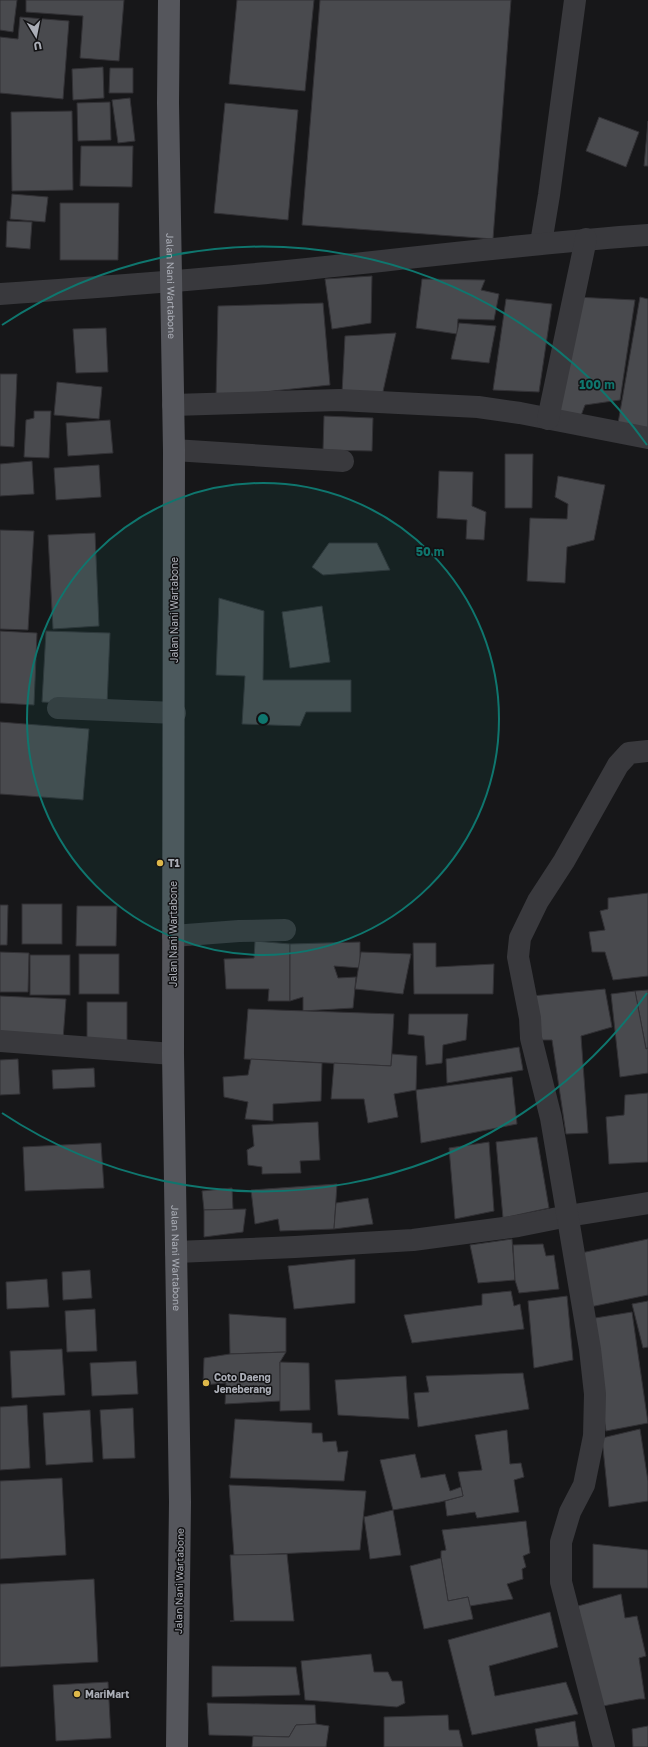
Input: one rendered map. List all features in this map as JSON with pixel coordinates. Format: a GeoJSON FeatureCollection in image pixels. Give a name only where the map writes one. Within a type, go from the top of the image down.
{"type":"FeatureCollection","features":[{"type":"Feature","properties":{"kind":"main road","name":"Jalan Nani Wartabone"},"geometry":{"type":"LineString","coordinates":[[169,0],[168,103],[174,450],[175,713],[173,1054],[180,1502],[178,1747]]}},
{"type":"Feature","properties":{"kind":"street"},"geometry":{"type":"LineString","coordinates":[[541,243],[575,0]]}},
{"type":"Feature","properties":{"kind":"street"},"geometry":{"type":"LineString","coordinates":[[0,294],[170,282],[472,252],[541,243],[648,235]]}},
{"type":"Feature","properties":{"kind":"street"},"geometry":{"type":"LineString","coordinates":[[548,419],[586,239]]}},
{"type":"Feature","properties":{"kind":"street"},"geometry":{"type":"LineString","coordinates":[[173,404],[339,400],[478,407],[520,413],[648,438]]}},
{"type":"Feature","properties":{"kind":"street"},"geometry":{"type":"LineString","coordinates":[[174,450],[343,461]]}},
{"type":"Feature","properties":{"kind":"street"},"geometry":{"type":"LineString","coordinates":[[58,708],[175,713]]}},
{"type":"Feature","properties":{"kind":"street"},"geometry":{"type":"LineString","coordinates":[[604,1747],[561,1582],[561,1542],[570,1512],[584,1485],[594,1436],[595,1394],[590,1349],[551,1118],[531,1038],[530,1018],[518,958],[520,938],[538,900],[564,861],[618,766],[629,753],[648,751]]}},
{"type":"Feature","properties":{"kind":"street"},"geometry":{"type":"LineString","coordinates":[[173,936],[239,931],[285,930]]}},
{"type":"Feature","properties":{"kind":"street"},"geometry":{"type":"LineString","coordinates":[[0,1041],[173,1054]]}},
{"type":"Feature","properties":{"kind":"street"},"geometry":{"type":"LineString","coordinates":[[176,1252],[413,1240],[518,1226],[568,1216],[648,1204]]}},
{"type":"Feature","properties":{"kind":"building"},"geometry":{"type":"Polygon","coordinates":[[[0,0],[17,0],[13,32],[0,30],[0,0]]]}},
{"type":"Feature","properties":{"kind":"building"},"geometry":{"type":"Polygon","coordinates":[[[26,0],[124,0],[119,61],[80,58],[83,16],[26,12],[26,0]]]}},
{"type":"Feature","properties":{"kind":"building"},"geometry":{"type":"Polygon","coordinates":[[[237,0],[314,0],[305,91],[229,84],[237,0]]]}},
{"type":"Feature","properties":{"kind":"building"},"geometry":{"type":"Polygon","coordinates":[[[320,0],[511,0],[493,239],[302,225],[320,0]]]}},
{"type":"Feature","properties":{"kind":"building"},"geometry":{"type":"Polygon","coordinates":[[[20,17],[69,21],[63,99],[0,93],[0,37],[18,39],[20,17]]]}},
{"type":"Feature","properties":{"kind":"building"},"geometry":{"type":"Polygon","coordinates":[[[103,67],[104,98],[73,100],[72,69],[103,67]]]}},
{"type":"Feature","properties":{"kind":"building"},"geometry":{"type":"Polygon","coordinates":[[[110,68],[133,68],[133,93],[109,93],[110,68]]]}},
{"type":"Feature","properties":{"kind":"building"},"geometry":{"type":"Polygon","coordinates":[[[130,98],[135,141],[118,143],[112,100],[130,98]]]}},
{"type":"Feature","properties":{"kind":"building"},"geometry":{"type":"Polygon","coordinates":[[[110,102],[111,140],[78,141],[77,103],[110,102]]]}},
{"type":"Feature","properties":{"kind":"building"},"geometry":{"type":"Polygon","coordinates":[[[225,103],[298,110],[288,220],[214,213],[225,103]]]}},
{"type":"Feature","properties":{"kind":"building"},"geometry":{"type":"Polygon","coordinates":[[[72,111],[73,190],[12,191],[11,112],[72,111]]]}},
{"type":"Feature","properties":{"kind":"building"},"geometry":{"type":"Polygon","coordinates":[[[599,117],[639,132],[626,167],[586,151],[599,117]]]}},
{"type":"Feature","properties":{"kind":"building"},"geometry":{"type":"Polygon","coordinates":[[[648,121],[648,166],[644,166],[648,121]]]}},
{"type":"Feature","properties":{"kind":"building"},"geometry":{"type":"Polygon","coordinates":[[[81,146],[133,146],[132,187],[80,186],[81,146]]]}},
{"type":"Feature","properties":{"kind":"building"},"geometry":{"type":"Polygon","coordinates":[[[12,194],[48,197],[45,222],[10,219],[12,194]]]}},
{"type":"Feature","properties":{"kind":"building"},"geometry":{"type":"Polygon","coordinates":[[[60,203],[119,203],[118,260],[60,260],[60,203]]]}},
{"type":"Feature","properties":{"kind":"building"},"geometry":{"type":"Polygon","coordinates":[[[7,221],[32,222],[30,249],[6,247],[7,221]]]}},
{"type":"Feature","properties":{"kind":"building"},"geometry":{"type":"Polygon","coordinates":[[[372,276],[371,323],[332,329],[325,279],[372,276]]]}},
{"type":"Feature","properties":{"kind":"building"},"geometry":{"type":"Polygon","coordinates":[[[422,279],[485,280],[481,290],[499,294],[494,320],[458,319],[457,334],[416,328],[422,279]]]}},
{"type":"Feature","properties":{"kind":"building"},"geometry":{"type":"Polygon","coordinates":[[[576,297],[635,300],[620,400],[585,405],[579,421],[554,417],[576,297]]]}},
{"type":"Feature","properties":{"kind":"building"},"geometry":{"type":"Polygon","coordinates":[[[640,297],[648,299],[648,434],[617,429],[640,297]]]}},
{"type":"Feature","properties":{"kind":"building"},"geometry":{"type":"Polygon","coordinates":[[[506,299],[552,304],[539,392],[493,390],[506,299]]]}},
{"type":"Feature","properties":{"kind":"building"},"geometry":{"type":"Polygon","coordinates":[[[323,303],[330,385],[216,397],[218,306],[323,303]]]}},
{"type":"Feature","properties":{"kind":"building"},"geometry":{"type":"Polygon","coordinates":[[[459,323],[496,326],[489,363],[451,359],[459,323]]]}},
{"type":"Feature","properties":{"kind":"building"},"geometry":{"type":"Polygon","coordinates":[[[106,328],[108,372],[76,373],[73,329],[106,328]]]}},
{"type":"Feature","properties":{"kind":"building"},"geometry":{"type":"Polygon","coordinates":[[[396,333],[382,396],[342,393],[345,336],[396,333]]]}},
{"type":"Feature","properties":{"kind":"building"},"geometry":{"type":"Polygon","coordinates":[[[0,374],[17,374],[14,447],[0,446],[0,374]]]}},
{"type":"Feature","properties":{"kind":"building"},"geometry":{"type":"Polygon","coordinates":[[[57,382],[102,387],[99,419],[54,415],[57,382]]]}},
{"type":"Feature","properties":{"kind":"building"},"geometry":{"type":"Polygon","coordinates":[[[34,411],[51,411],[49,458],[24,457],[26,420],[34,418],[34,411]]]}},
{"type":"Feature","properties":{"kind":"building"},"geometry":{"type":"Polygon","coordinates":[[[324,416],[373,418],[372,451],[323,450],[324,416]]]}},
{"type":"Feature","properties":{"kind":"building"},"geometry":{"type":"Polygon","coordinates":[[[110,420],[113,453],[68,456],[66,423],[110,420]]]}},
{"type":"Feature","properties":{"kind":"building"},"geometry":{"type":"Polygon","coordinates":[[[505,454],[533,454],[532,508],[505,508],[505,454]]]}},
{"type":"Feature","properties":{"kind":"building"},"geometry":{"type":"Polygon","coordinates":[[[32,461],[34,494],[0,496],[0,464],[32,461]]]}},
{"type":"Feature","properties":{"kind":"building"},"geometry":{"type":"Polygon","coordinates":[[[99,465],[101,497],[56,500],[54,468],[99,465]]]}},
{"type":"Feature","properties":{"kind":"building"},"geometry":{"type":"Polygon","coordinates":[[[439,471],[473,472],[472,506],[486,512],[484,540],[466,539],[467,520],[437,518],[439,471]]]}},
{"type":"Feature","properties":{"kind":"building"},"geometry":{"type":"Polygon","coordinates":[[[558,476],[605,485],[594,540],[567,547],[565,583],[527,581],[530,518],[567,519],[568,504],[555,497],[558,476]]]}},
{"type":"Feature","properties":{"kind":"building"},"geometry":{"type":"Polygon","coordinates":[[[0,530],[34,531],[28,630],[0,629],[0,530]]]}},
{"type":"Feature","properties":{"kind":"building"},"geometry":{"type":"Polygon","coordinates":[[[95,533],[99,626],[53,629],[48,535],[95,533]]]}},
{"type":"Feature","properties":{"kind":"building"},"geometry":{"type":"Polygon","coordinates":[[[329,543],[377,543],[390,570],[323,575],[312,567],[329,543]]]}},
{"type":"Feature","properties":{"kind":"building"},"geometry":{"type":"Polygon","coordinates":[[[219,598],[264,611],[263,680],[351,680],[351,712],[306,712],[300,726],[242,724],[245,676],[216,675],[219,598]]]}},
{"type":"Feature","properties":{"kind":"building"},"geometry":{"type":"Polygon","coordinates":[[[322,606],[330,662],[290,668],[282,612],[322,606]]]}},
{"type":"Feature","properties":{"kind":"building"},"geometry":{"type":"Polygon","coordinates":[[[0,631],[37,633],[34,705],[0,703],[0,631]]]}},
{"type":"Feature","properties":{"kind":"building"},"geometry":{"type":"Polygon","coordinates":[[[46,631],[110,633],[107,705],[42,702],[46,631]]]}},
{"type":"Feature","properties":{"kind":"building"},"geometry":{"type":"Polygon","coordinates":[[[0,722],[89,729],[83,800],[0,794],[0,722]]]}},
{"type":"Feature","properties":{"kind":"building"},"geometry":{"type":"Polygon","coordinates":[[[648,893],[648,976],[613,980],[605,952],[592,952],[589,932],[605,930],[600,911],[608,909],[608,898],[648,893]]]}},
{"type":"Feature","properties":{"kind":"building"},"geometry":{"type":"Polygon","coordinates":[[[22,904],[62,904],[62,944],[22,944],[22,904]]]}},
{"type":"Feature","properties":{"kind":"building"},"geometry":{"type":"Polygon","coordinates":[[[0,905],[8,905],[7,945],[0,945],[0,905]]]}},
{"type":"Feature","properties":{"kind":"building"},"geometry":{"type":"Polygon","coordinates":[[[77,906],[117,906],[116,946],[76,946],[77,906]]]}},
{"type":"Feature","properties":{"kind":"building"},"geometry":{"type":"Polygon","coordinates":[[[255,941],[290,944],[290,1001],[268,1001],[269,989],[226,989],[224,959],[254,958],[255,941]]]}},
{"type":"Feature","properties":{"kind":"building"},"geometry":{"type":"Polygon","coordinates":[[[360,942],[360,968],[334,966],[338,978],[356,977],[353,1008],[303,1011],[303,997],[290,1001],[290,944],[360,942]]]}},
{"type":"Feature","properties":{"kind":"building"},"geometry":{"type":"Polygon","coordinates":[[[413,943],[436,943],[436,967],[494,964],[493,994],[414,994],[413,943]]]}},
{"type":"Feature","properties":{"kind":"building"},"geometry":{"type":"Polygon","coordinates":[[[0,952],[29,953],[28,992],[0,992],[0,952]]]}},
{"type":"Feature","properties":{"kind":"building"},"geometry":{"type":"Polygon","coordinates":[[[361,952],[411,954],[403,994],[355,989],[361,952]]]}},
{"type":"Feature","properties":{"kind":"building"},"geometry":{"type":"Polygon","coordinates":[[[79,954],[119,954],[119,994],[79,994],[79,954]]]}},
{"type":"Feature","properties":{"kind":"building"},"geometry":{"type":"Polygon","coordinates":[[[30,955],[70,955],[70,995],[30,995],[30,955]]]}},
{"type":"Feature","properties":{"kind":"building"},"geometry":{"type":"Polygon","coordinates":[[[605,989],[612,1027],[581,1036],[588,1133],[566,1134],[552,1040],[542,1040],[532,996],[605,989]]]}},
{"type":"Feature","properties":{"kind":"building"},"geometry":{"type":"Polygon","coordinates":[[[648,990],[648,1048],[646,1049],[635,991],[648,990]]]}},
{"type":"Feature","properties":{"kind":"building"},"geometry":{"type":"Polygon","coordinates":[[[635,991],[646,1049],[648,1048],[648,1073],[620,1077],[611,994],[635,991]]]}},
{"type":"Feature","properties":{"kind":"building"},"geometry":{"type":"Polygon","coordinates":[[[0,996],[66,999],[63,1040],[0,1038],[0,996]]]}},
{"type":"Feature","properties":{"kind":"building"},"geometry":{"type":"Polygon","coordinates":[[[87,1002],[127,1002],[127,1042],[87,1042],[87,1002]]]}},
{"type":"Feature","properties":{"kind":"building"},"geometry":{"type":"Polygon","coordinates":[[[248,1009],[394,1014],[391,1066],[244,1059],[248,1009]]]}},
{"type":"Feature","properties":{"kind":"building"},"geometry":{"type":"Polygon","coordinates":[[[409,1014],[468,1014],[466,1040],[443,1045],[442,1063],[426,1065],[424,1036],[408,1034],[409,1014]]]}},
{"type":"Feature","properties":{"kind":"building"},"geometry":{"type":"Polygon","coordinates":[[[519,1047],[523,1070],[447,1083],[446,1059],[519,1047]]]}},
{"type":"Feature","properties":{"kind":"building"},"geometry":{"type":"Polygon","coordinates":[[[392,1054],[417,1056],[416,1090],[394,1094],[398,1117],[368,1123],[364,1099],[331,1099],[334,1063],[391,1066],[392,1054]]]}},
{"type":"Feature","properties":{"kind":"building"},"geometry":{"type":"Polygon","coordinates":[[[18,1059],[20,1094],[0,1095],[0,1060],[18,1059]]]}},
{"type":"Feature","properties":{"kind":"building"},"geometry":{"type":"Polygon","coordinates":[[[251,1059],[322,1063],[321,1101],[273,1104],[273,1121],[245,1119],[248,1102],[224,1097],[223,1077],[248,1075],[251,1059]]]}},
{"type":"Feature","properties":{"kind":"building"},"geometry":{"type":"Polygon","coordinates":[[[94,1068],[95,1087],[53,1089],[52,1070],[94,1068]]]}},
{"type":"Feature","properties":{"kind":"building"},"geometry":{"type":"Polygon","coordinates":[[[512,1077],[517,1124],[421,1143],[416,1090],[512,1077]]]}},
{"type":"Feature","properties":{"kind":"building"},"geometry":{"type":"Polygon","coordinates":[[[648,1093],[648,1162],[609,1164],[606,1117],[624,1115],[625,1095],[648,1093]]]}},
{"type":"Feature","properties":{"kind":"building"},"geometry":{"type":"Polygon","coordinates":[[[318,1122],[320,1160],[300,1161],[301,1173],[262,1174],[262,1167],[248,1165],[247,1150],[254,1146],[252,1125],[318,1122]]]}},
{"type":"Feature","properties":{"kind":"building"},"geometry":{"type":"Polygon","coordinates":[[[537,1137],[549,1208],[503,1218],[496,1142],[537,1137]]]}},
{"type":"Feature","properties":{"kind":"building"},"geometry":{"type":"Polygon","coordinates":[[[489,1142],[494,1211],[455,1219],[449,1148],[489,1142]]]}},
{"type":"Feature","properties":{"kind":"building"},"geometry":{"type":"Polygon","coordinates":[[[101,1143],[104,1188],[25,1191],[23,1147],[101,1143]]]}},
{"type":"Feature","properties":{"kind":"building"},"geometry":{"type":"Polygon","coordinates":[[[337,1184],[334,1229],[280,1231],[278,1219],[255,1224],[251,1190],[337,1184]]]}},
{"type":"Feature","properties":{"kind":"building"},"geometry":{"type":"Polygon","coordinates":[[[232,1188],[233,1209],[204,1210],[202,1191],[232,1188]]]}},
{"type":"Feature","properties":{"kind":"building"},"geometry":{"type":"Polygon","coordinates":[[[368,1198],[373,1224],[334,1229],[336,1203],[368,1198]]]}},
{"type":"Feature","properties":{"kind":"building"},"geometry":{"type":"Polygon","coordinates":[[[246,1209],[243,1232],[204,1237],[204,1210],[246,1209]]]}},
{"type":"Feature","properties":{"kind":"building"},"geometry":{"type":"Polygon","coordinates":[[[512,1239],[515,1280],[478,1283],[470,1245],[512,1239]]]}},
{"type":"Feature","properties":{"kind":"building"},"geometry":{"type":"Polygon","coordinates":[[[648,1239],[648,1295],[590,1307],[581,1253],[648,1239]]]}},
{"type":"Feature","properties":{"kind":"building"},"geometry":{"type":"Polygon","coordinates":[[[543,1244],[546,1256],[554,1255],[559,1289],[519,1293],[515,1280],[513,1245],[543,1244]]]}},
{"type":"Feature","properties":{"kind":"building"},"geometry":{"type":"Polygon","coordinates":[[[355,1259],[355,1303],[294,1309],[288,1266],[355,1259]]]}},
{"type":"Feature","properties":{"kind":"building"},"geometry":{"type":"Polygon","coordinates":[[[90,1270],[92,1298],[63,1300],[62,1272],[90,1270]]]}},
{"type":"Feature","properties":{"kind":"building"},"geometry":{"type":"Polygon","coordinates":[[[47,1279],[49,1307],[7,1309],[6,1282],[47,1279]]]}},
{"type":"Feature","properties":{"kind":"building"},"geometry":{"type":"Polygon","coordinates":[[[511,1291],[514,1306],[520,1304],[524,1329],[412,1343],[404,1315],[482,1305],[482,1294],[511,1291]]]}},
{"type":"Feature","properties":{"kind":"building"},"geometry":{"type":"Polygon","coordinates":[[[567,1296],[573,1360],[534,1368],[528,1301],[567,1296]]]}},
{"type":"Feature","properties":{"kind":"building"},"geometry":{"type":"Polygon","coordinates":[[[648,1301],[648,1347],[643,1348],[632,1304],[648,1301]]]}},
{"type":"Feature","properties":{"kind":"building"},"geometry":{"type":"Polygon","coordinates":[[[95,1309],[97,1351],[67,1352],[65,1311],[95,1309]]]}},
{"type":"Feature","properties":{"kind":"building"},"geometry":{"type":"Polygon","coordinates":[[[632,1312],[648,1423],[606,1431],[589,1319],[632,1312]]]}},
{"type":"Feature","properties":{"kind":"building"},"geometry":{"type":"Polygon","coordinates":[[[229,1314],[286,1318],[286,1352],[230,1354],[229,1314]]]}},
{"type":"Feature","properties":{"kind":"building"},"geometry":{"type":"Polygon","coordinates":[[[62,1349],[65,1395],[12,1398],[10,1351],[62,1349]]]}},
{"type":"Feature","properties":{"kind":"building"},"geometry":{"type":"Polygon","coordinates":[[[286,1352],[280,1362],[281,1401],[225,1404],[226,1383],[203,1385],[204,1358],[230,1354],[286,1352]]]}},
{"type":"Feature","properties":{"kind":"building"},"geometry":{"type":"Polygon","coordinates":[[[136,1361],[138,1394],[92,1396],[90,1363],[136,1361]]]}},
{"type":"Feature","properties":{"kind":"building"},"geometry":{"type":"Polygon","coordinates":[[[280,1362],[309,1363],[310,1410],[280,1411],[280,1362]]]}},
{"type":"Feature","properties":{"kind":"building"},"geometry":{"type":"Polygon","coordinates":[[[523,1373],[529,1409],[418,1427],[414,1393],[429,1392],[426,1376],[523,1373]]]}},
{"type":"Feature","properties":{"kind":"building"},"geometry":{"type":"Polygon","coordinates":[[[406,1376],[409,1419],[338,1415],[335,1380],[406,1376]]]}},
{"type":"Feature","properties":{"kind":"building"},"geometry":{"type":"Polygon","coordinates":[[[27,1405],[30,1468],[0,1470],[0,1407],[27,1405]]]}},
{"type":"Feature","properties":{"kind":"building"},"geometry":{"type":"Polygon","coordinates":[[[133,1408],[135,1458],[103,1459],[100,1410],[133,1408]]]}},
{"type":"Feature","properties":{"kind":"building"},"geometry":{"type":"Polygon","coordinates":[[[90,1410],[93,1462],[46,1465],[43,1413],[90,1410]]]}},
{"type":"Feature","properties":{"kind":"building"},"geometry":{"type":"Polygon","coordinates":[[[235,1419],[312,1423],[312,1433],[322,1433],[323,1442],[336,1441],[338,1452],[348,1451],[344,1481],[230,1478],[235,1419]]]}},
{"type":"Feature","properties":{"kind":"building"},"geometry":{"type":"Polygon","coordinates":[[[640,1429],[648,1481],[648,1501],[609,1507],[602,1438],[640,1429]]]}},
{"type":"Feature","properties":{"kind":"building"},"geometry":{"type":"Polygon","coordinates":[[[507,1430],[510,1464],[521,1463],[524,1477],[514,1480],[519,1512],[477,1518],[475,1512],[447,1516],[445,1501],[463,1496],[458,1472],[482,1470],[475,1435],[507,1430]]]}},
{"type":"Feature","properties":{"kind":"building"},"geometry":{"type":"Polygon","coordinates":[[[415,1454],[421,1478],[445,1474],[450,1491],[461,1487],[463,1496],[440,1502],[393,1510],[380,1460],[415,1454]]]}},
{"type":"Feature","properties":{"kind":"building"},"geometry":{"type":"Polygon","coordinates":[[[62,1478],[66,1555],[0,1559],[0,1481],[62,1478]]]}},
{"type":"Feature","properties":{"kind":"building"},"geometry":{"type":"Polygon","coordinates":[[[229,1485],[366,1491],[360,1550],[234,1556],[229,1485]]]}},
{"type":"Feature","properties":{"kind":"building"},"geometry":{"type":"Polygon","coordinates":[[[393,1510],[401,1555],[370,1559],[364,1517],[393,1510]]]}},
{"type":"Feature","properties":{"kind":"building"},"geometry":{"type":"Polygon","coordinates":[[[526,1521],[530,1553],[523,1556],[526,1567],[522,1569],[523,1579],[507,1584],[513,1599],[470,1606],[468,1597],[448,1601],[441,1558],[441,1551],[446,1550],[442,1530],[526,1521]]]}},
{"type":"Feature","properties":{"kind":"building"},"geometry":{"type":"Polygon","coordinates":[[[593,1544],[648,1550],[648,1588],[593,1588],[593,1544]]]}},
{"type":"Feature","properties":{"kind":"building"},"geometry":{"type":"Polygon","coordinates":[[[287,1554],[294,1621],[234,1621],[230,1555],[287,1554]]]}},
{"type":"Feature","properties":{"kind":"building"},"geometry":{"type":"Polygon","coordinates":[[[441,1558],[448,1601],[468,1597],[473,1619],[424,1629],[410,1566],[441,1558]]]}},
{"type":"Feature","properties":{"kind":"building"},"geometry":{"type":"Polygon","coordinates":[[[94,1579],[98,1662],[0,1667],[0,1584],[94,1579]]]}},
{"type":"Feature","properties":{"kind":"building"},"geometry":{"type":"Polygon","coordinates":[[[621,1594],[625,1618],[637,1616],[646,1656],[639,1658],[645,1699],[598,1707],[578,1606],[621,1594]]]}},
{"type":"Feature","properties":{"kind":"building"},"geometry":{"type":"Polygon","coordinates":[[[550,1612],[558,1647],[489,1666],[495,1696],[566,1682],[578,1714],[472,1735],[448,1640],[550,1612]]]}},
{"type":"Feature","properties":{"kind":"building"},"geometry":{"type":"Polygon","coordinates":[[[371,1654],[374,1672],[388,1672],[392,1681],[402,1681],[405,1703],[397,1707],[305,1700],[301,1661],[371,1654]]]}},
{"type":"Feature","properties":{"kind":"building"},"geometry":{"type":"Polygon","coordinates":[[[212,1666],[296,1667],[300,1695],[212,1697],[212,1666]]]}},
{"type":"Feature","properties":{"kind":"building"},"geometry":{"type":"Polygon","coordinates":[[[108,1682],[111,1738],[56,1741],[53,1685],[108,1682]]]}},
{"type":"Feature","properties":{"kind":"building"},"geometry":{"type":"Polygon","coordinates":[[[207,1703],[315,1705],[316,1724],[296,1725],[289,1737],[209,1735],[207,1703]]]}},
{"type":"Feature","properties":{"kind":"building"},"geometry":{"type":"Polygon","coordinates":[[[448,1715],[449,1730],[459,1730],[463,1747],[384,1747],[384,1717],[448,1715]]]}},
{"type":"Feature","properties":{"kind":"building"},"geometry":{"type":"Polygon","coordinates":[[[575,1721],[579,1747],[538,1747],[535,1729],[575,1721]]]}},
{"type":"Feature","properties":{"kind":"building"},"geometry":{"type":"Polygon","coordinates":[[[316,1724],[329,1726],[326,1747],[252,1747],[253,1736],[289,1737],[296,1725],[316,1724]]]}},
{"type":"Feature","properties":{"kind":"building"},"geometry":{"type":"Polygon","coordinates":[[[648,1726],[648,1747],[633,1747],[632,1729],[648,1726]]]}},
{"type":"Feature","properties":{"kind":"place","name":"T1"},"geometry":{"type":"Point","coordinates":[160,863]}},
{"type":"Feature","properties":{"kind":"place","name":"Coto Daeng Jeneberang"},"geometry":{"type":"Point","coordinates":[206,1383]}},
{"type":"Feature","properties":{"kind":"place","name":"MariMart"},"geometry":{"type":"Point","coordinates":[77,1694]}}]}
